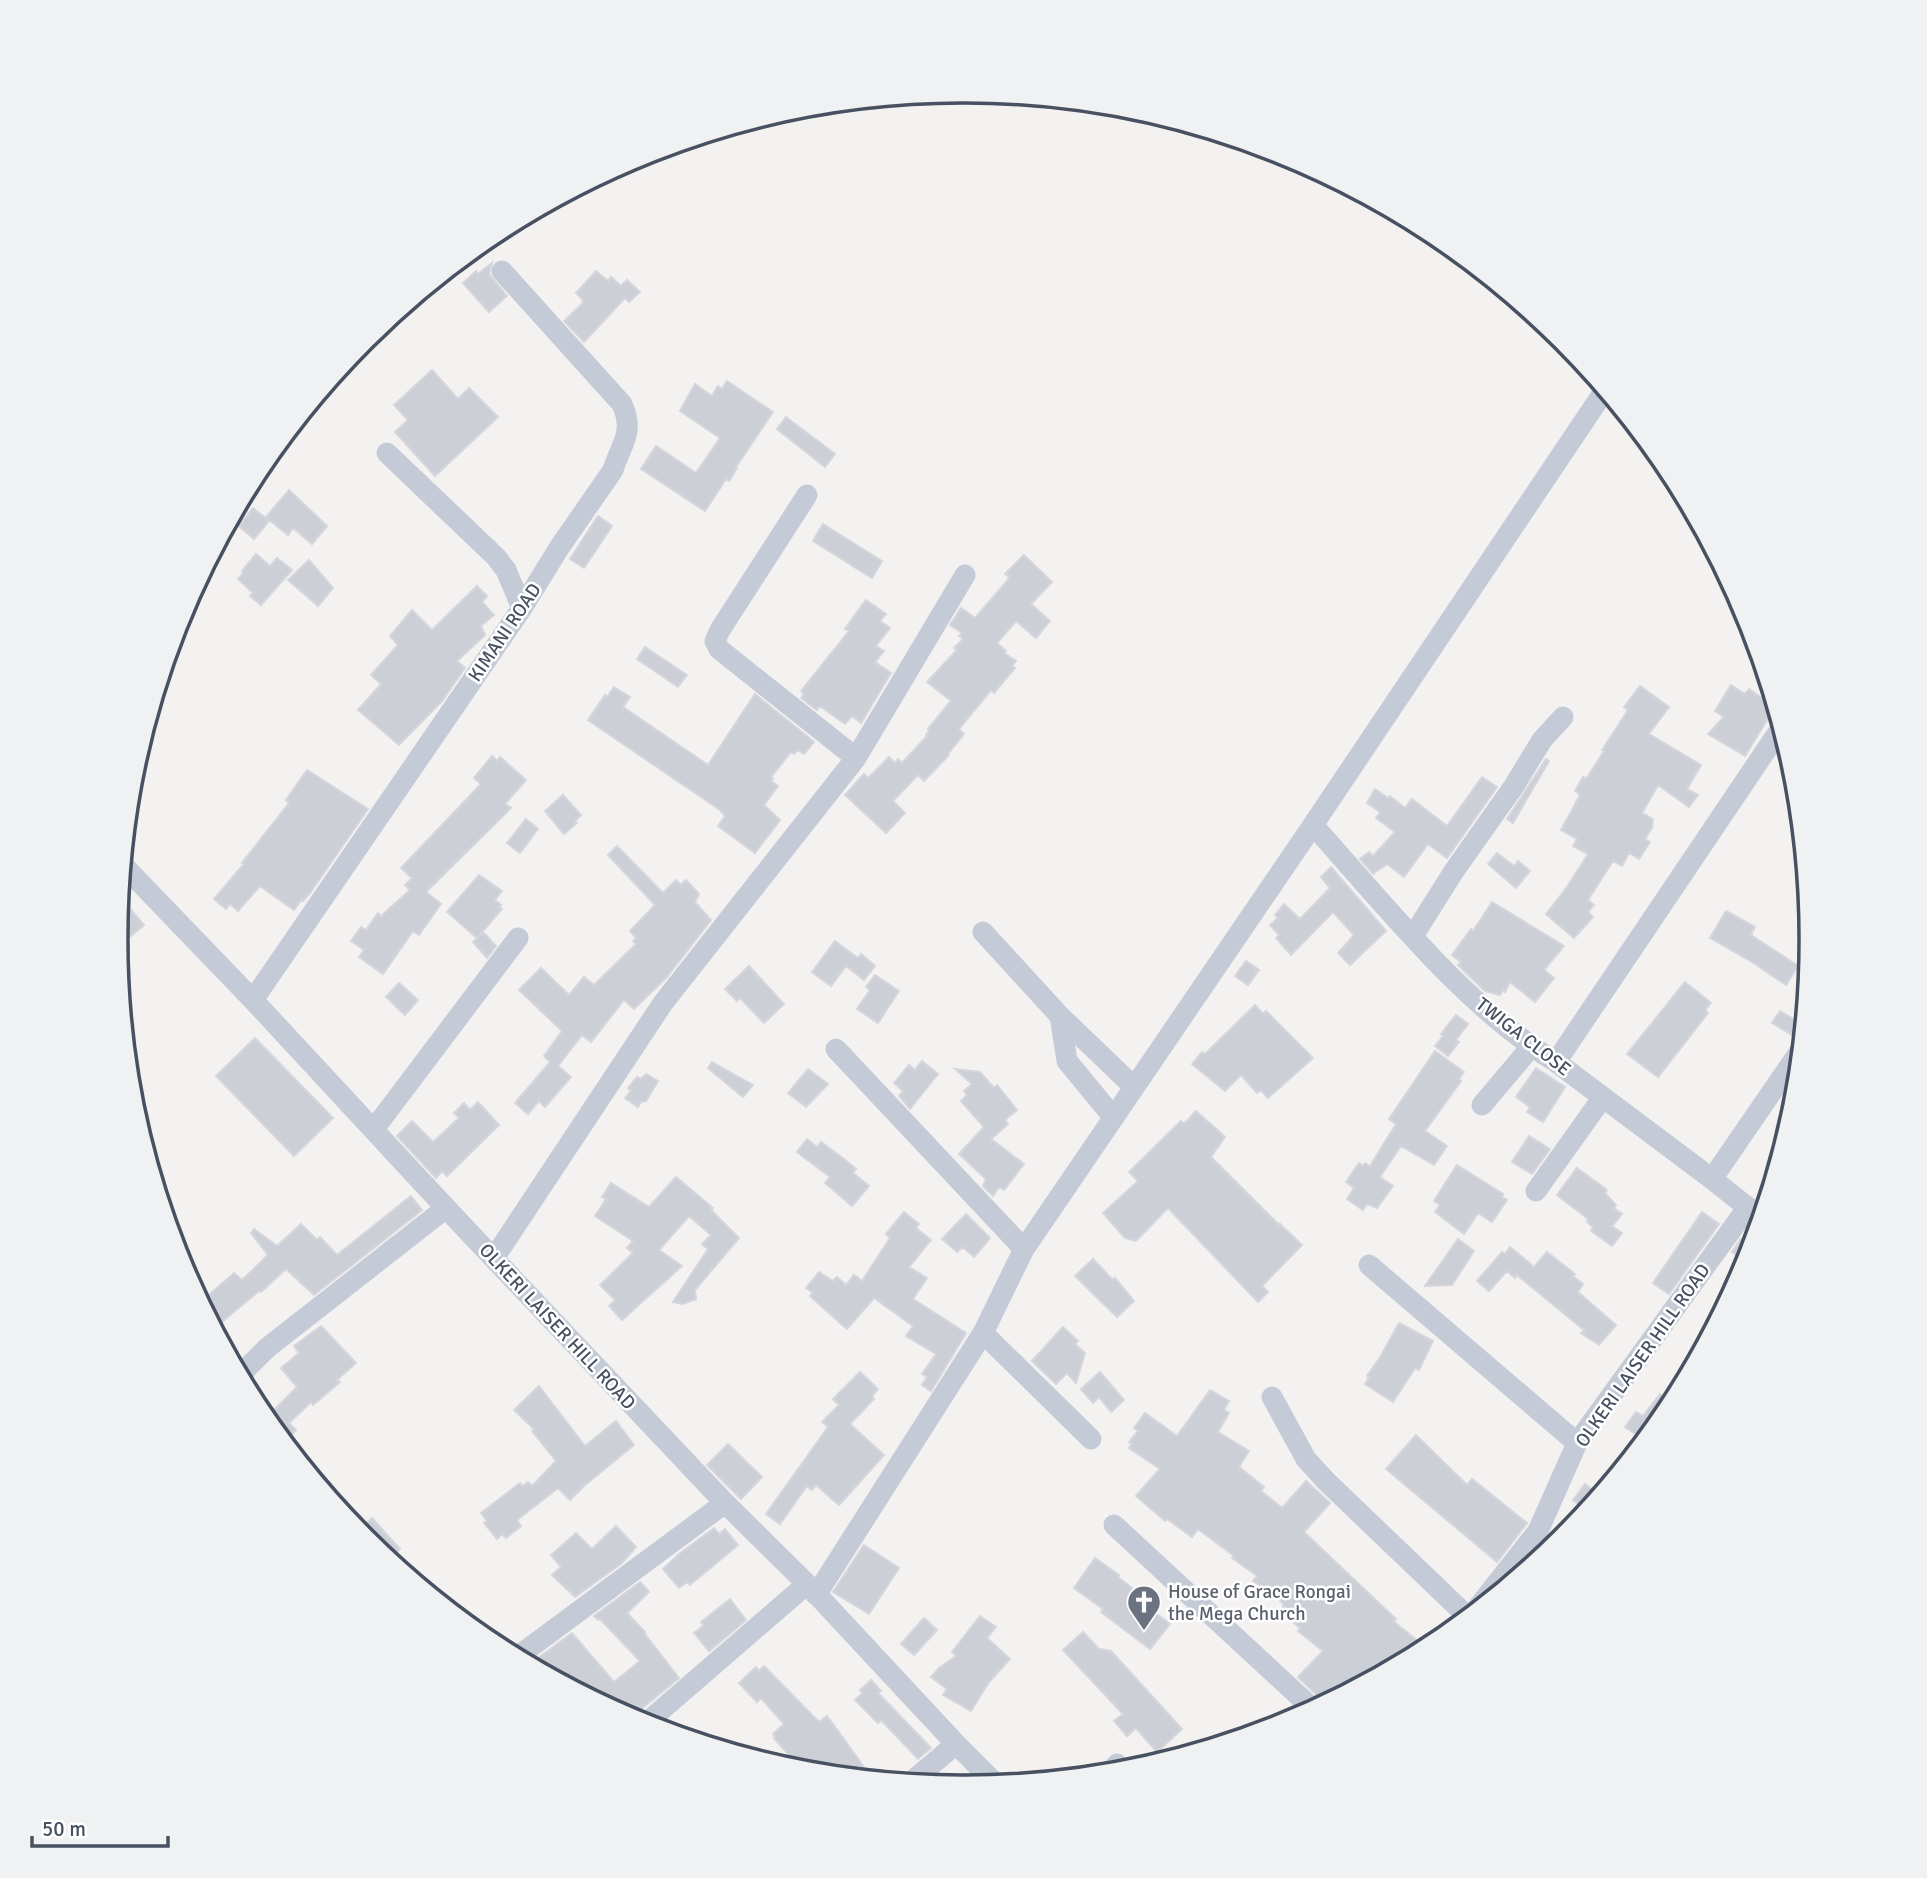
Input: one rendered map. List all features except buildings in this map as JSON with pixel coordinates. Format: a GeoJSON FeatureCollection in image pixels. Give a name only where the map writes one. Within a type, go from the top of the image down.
{"type":"FeatureCollection","features":[{"type":"Feature","properties":{"kind":"street","name":"KIMANI ROAD"},"geometry":{"type":"LineString","coordinates":[[253,1000],[522,608],[559,548],[613,470],[624,447],[628,417],[622,404],[502,271]]}},
{"type":"Feature","properties":{"kind":"street"},"geometry":{"type":"LineString","coordinates":[[656,1715],[812,1589],[983,1333],[1024,1249],[1600,398]]}},
{"type":"Feature","properties":{"kind":"street"},"geometry":{"type":"LineString","coordinates":[[387,453],[496,557],[506,570],[522,608]]}},
{"type":"Feature","properties":{"kind":"street"},"geometry":{"type":"LineString","coordinates":[[807,495],[715,641],[719,649],[856,758]]}},
{"type":"Feature","properties":{"kind":"street"},"geometry":{"type":"LineString","coordinates":[[494,1258],[663,1003],[856,758],[965,575]]}},
{"type":"Feature","properties":{"kind":"street"},"geometry":{"type":"LineString","coordinates":[[1413,936],[1542,740],[1563,717]]}},
{"type":"Feature","properties":{"kind":"street"},"geometry":{"type":"LineString","coordinates":[[1556,1062],[1775,740]]}},
{"type":"Feature","properties":{"kind":"street","name":"TWIGA CLOSE"},"geometry":{"type":"LineString","coordinates":[[1312,825],[1469,993],[1531,1046],[1603,1097],[1753,1212]]}},
{"type":"Feature","properties":{"kind":"street","name":"OLKERI LAISER HILL ROAD"},"geometry":{"type":"LineString","coordinates":[[131,873],[725,1503],[812,1589],[986,1774]]}},
{"type":"Feature","properties":{"kind":"street"},"geometry":{"type":"LineString","coordinates":[[983,932],[1060,1016],[1134,1087]]}},
{"type":"Feature","properties":{"kind":"street"},"geometry":{"type":"LineString","coordinates":[[373,1129],[518,937]]}},
{"type":"Feature","properties":{"kind":"street"},"geometry":{"type":"LineString","coordinates":[[1060,1016],[1068,1060],[1114,1118]]}},
{"type":"Feature","properties":{"kind":"street"},"geometry":{"type":"LineString","coordinates":[[1482,1105],[1531,1046]]}},
{"type":"Feature","properties":{"kind":"street"},"geometry":{"type":"LineString","coordinates":[[835,1049],[1024,1249]]}},
{"type":"Feature","properties":{"kind":"street"},"geometry":{"type":"LineString","coordinates":[[1712,1179],[1789,1067]]}},
{"type":"Feature","properties":{"kind":"street"},"geometry":{"type":"LineString","coordinates":[[1536,1191],[1603,1097]]}},
{"type":"Feature","properties":{"kind":"street"},"geometry":{"type":"LineString","coordinates":[[247,1368],[267,1348],[446,1208]]}},
{"type":"Feature","properties":{"kind":"street","name":"OLKERI LAISER HILL ROAD"},"geometry":{"type":"LineString","coordinates":[[1500,1579],[1538,1531],[1577,1443],[1752,1215]]}},
{"type":"Feature","properties":{"kind":"street"},"geometry":{"type":"LineString","coordinates":[[1369,1265],[1577,1443]]}},
{"type":"Feature","properties":{"kind":"street"},"geometry":{"type":"LineString","coordinates":[[983,1333],[1091,1439]]}},
{"type":"Feature","properties":{"kind":"street"},"geometry":{"type":"LineString","coordinates":[[1272,1397],[1306,1460],[1461,1610]]}},
{"type":"Feature","properties":{"kind":"street"},"geometry":{"type":"LineString","coordinates":[[526,1651],[725,1503]]}},
{"type":"Feature","properties":{"kind":"street"},"geometry":{"type":"LineString","coordinates":[[1114,1525],[1305,1701]]}},
{"type":"Feature","properties":{"kind":"street"},"geometry":{"type":"LineString","coordinates":[[921,1773],[956,1744]]}},
{"type":"Feature","properties":{"kind":"place","name":"House of Grace Rongai the Mega Church"},"geometry":{"type":"Point","coordinates":[1144,1632]}}]}
